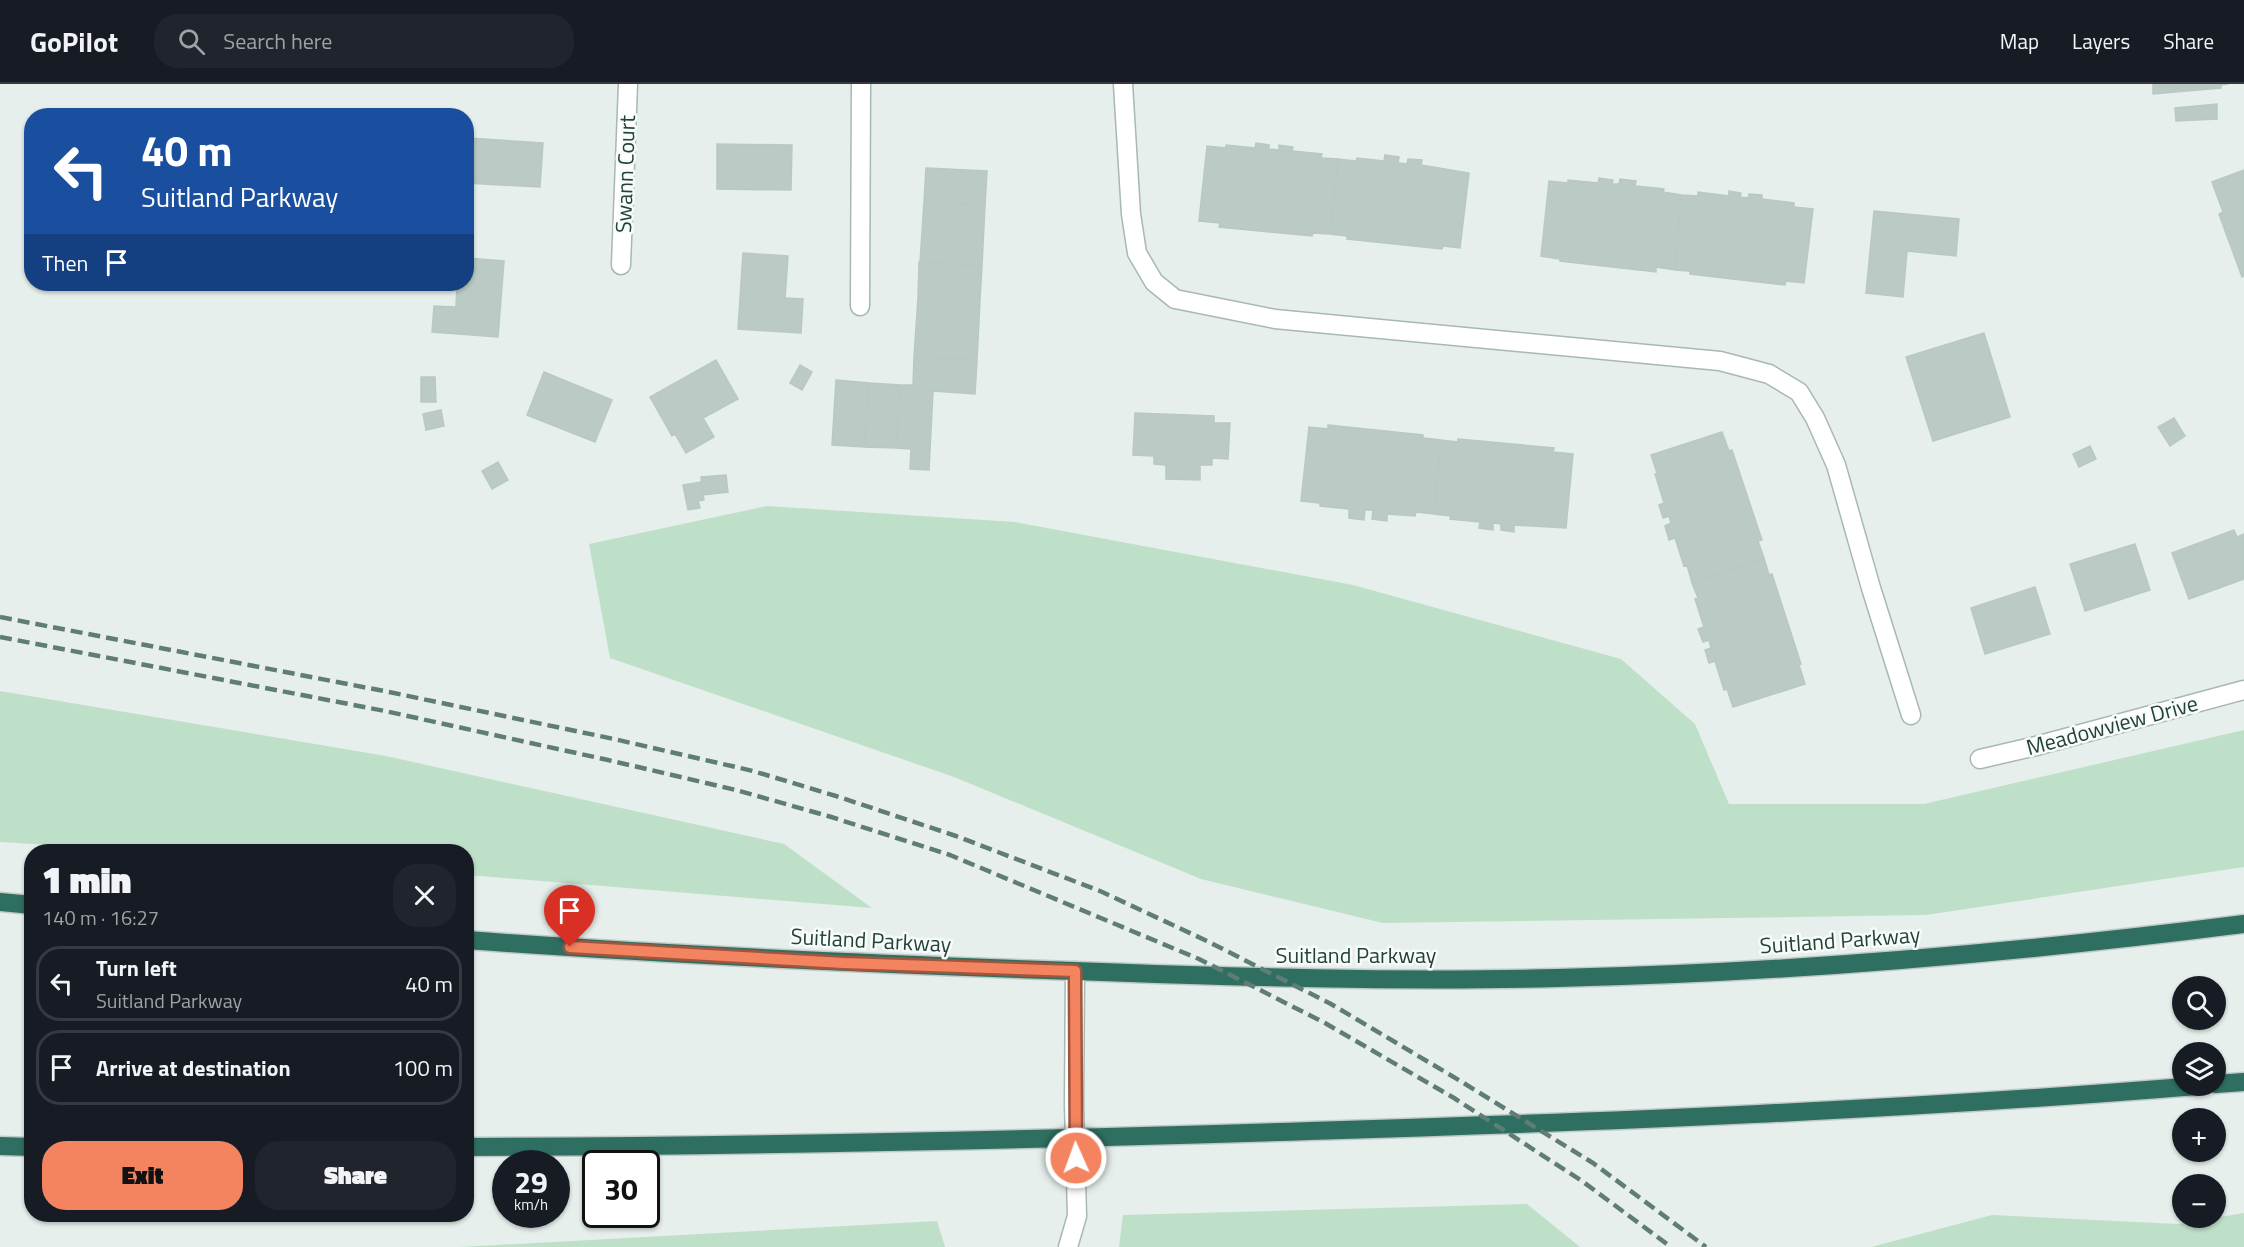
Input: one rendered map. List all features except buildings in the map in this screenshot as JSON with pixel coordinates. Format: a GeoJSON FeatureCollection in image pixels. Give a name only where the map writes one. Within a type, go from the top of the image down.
{"type":"FeatureCollection","features":[{"type":"Feature","properties":{"kind":"highway"},"geometry":{"type":"LineString","coordinates":[[0,902],[24,904]]}},
{"type":"Feature","properties":{"kind":"highway","name":"Suitland Parkway"},"geometry":{"type":"LineString","coordinates":[[474,940],[844,963],[1258,979],[1491,980],[1665,975],[1838,965],[2018,951],[2244,924]]}},
{"type":"Feature","properties":{"kind":"highway"},"geometry":{"type":"LineString","coordinates":[[2226,1083],[2244,1082]]}},
{"type":"Feature","properties":{"kind":"highway"},"geometry":{"type":"LineString","coordinates":[[474,1147],[1075,1138],[1705,1117],[1900,1108],[2172,1088]]}},
{"type":"Feature","properties":{"kind":"highway"},"geometry":{"type":"LineString","coordinates":[[0,1146],[24,1147]]}},
{"type":"Feature","properties":{"kind":"street","name":"Swann Court"},"geometry":{"type":"LineString","coordinates":[[621,265],[628,84]]}},
{"type":"Feature","properties":{"kind":"street"},"geometry":{"type":"LineString","coordinates":[[860,306],[861,84]]}},
{"type":"Feature","properties":{"kind":"street"},"geometry":{"type":"LineString","coordinates":[[1123,84],[1131,214],[1137,253],[1154,282],[1175,299],[1275,319],[1720,361],[1769,374],[1799,392],[1815,418],[1836,465],[1871,588],[1911,715]]}},
{"type":"Feature","properties":{"kind":"street","name":"Meadowview Drive"},"geometry":{"type":"LineString","coordinates":[[1980,759],[2244,690]]}},
{"type":"Feature","properties":{"kind":"street"},"geometry":{"type":"LineString","coordinates":[[1068,1247],[1077,1216],[1075,971]]}},
{"type":"Feature","properties":{"kind":"green space"},"geometry":{"type":"Polygon","coordinates":[[[767,506],[1015,522],[1353,585],[1621,659],[1695,724],[1729,804],[1924,804],[2244,730],[2244,867],[1926,915],[1383,923],[1201,879],[954,777],[610,658],[589,544],[767,506]]]}},
{"type":"Feature","properties":{"kind":"green space"},"geometry":{"type":"Polygon","coordinates":[[[0,691],[386,756],[784,844],[872,908],[474,876],[474,844],[32,844],[0,842],[0,691]]]}},
{"type":"Feature","properties":{"kind":"green space"},"geometry":{"type":"Polygon","coordinates":[[[1527,1204],[1580,1247],[1119,1247],[1123,1215],[1527,1204]]]}},
{"type":"Feature","properties":{"kind":"green space"},"geometry":{"type":"Polygon","coordinates":[[[2244,1213],[2244,1247],[1871,1247],[1992,1215],[2172,1224],[2172,1228],[2226,1228],[2226,1216],[2244,1213]]]}},
{"type":"Feature","properties":{"kind":"green space"},"geometry":{"type":"Polygon","coordinates":[[[937,1221],[945,1247],[460,1247],[937,1221]]]}},
{"type":"Feature","properties":{"kind":"railway"},"geometry":{"type":"LineString","coordinates":[[0,617],[389,692],[614,739],[753,771],[956,836],[1100,891],[1207,941],[1331,1004],[1593,1163],[1706,1247]]}},
{"type":"Feature","properties":{"kind":"railway"},"geometry":{"type":"LineString","coordinates":[[0,637],[385,711],[608,760],[736,790],[828,816],[950,855],[1199,959],[1325,1023],[1454,1098],[1582,1181],[1671,1247]]}},
{"type":"Feature","properties":{"kind":"route"},"geometry":{"type":"LineString","coordinates":[[570,947],[844,963],[1075,971],[1076,1158]]}}]}
